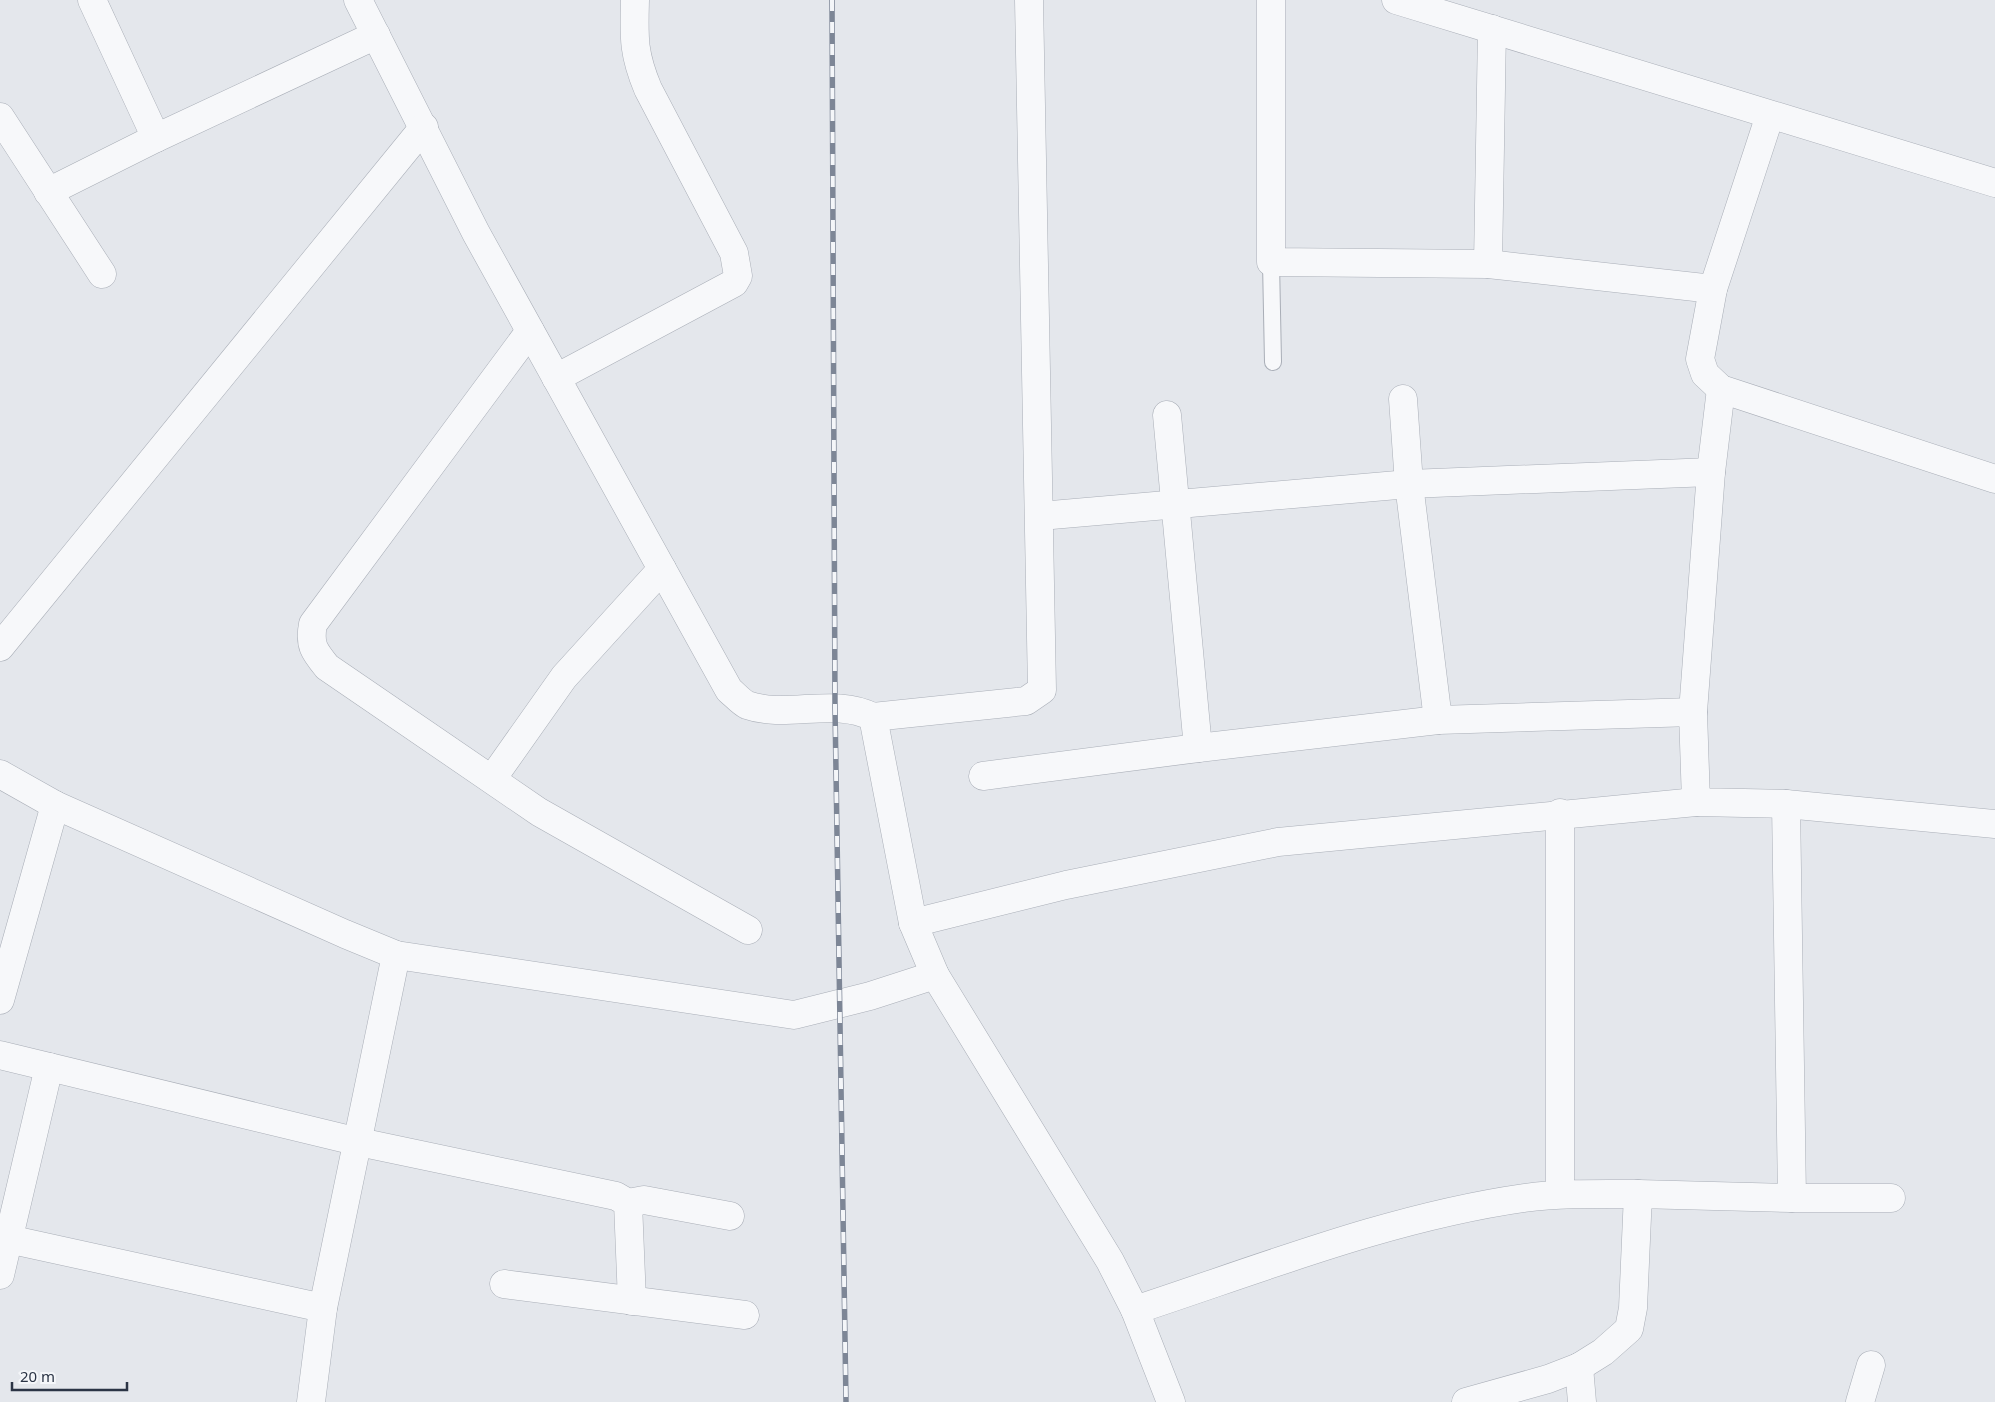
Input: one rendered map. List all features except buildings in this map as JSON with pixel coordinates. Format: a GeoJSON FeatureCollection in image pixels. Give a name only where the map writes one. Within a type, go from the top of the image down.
{"type":"FeatureCollection","features":[{"type":"Feature","properties":{"kind":"street"},"geometry":{"type":"LineString","coordinates":[[92,0],[156,138]]}},
{"type":"Feature","properties":{"kind":"street"},"geometry":{"type":"LineString","coordinates":[[358,0],[424,127],[476,233],[729,690],[746,704],[774,709],[853,710],[862,711],[873,716],[1026,700],[1042,690],[1029,0]]}},
{"type":"Feature","properties":{"kind":"street"},"geometry":{"type":"LineString","coordinates":[[556,378],[734,283],[738,276],[734,253],[648,89],[636,61],[634,36],[635,0]]}},
{"type":"Feature","properties":{"kind":"street"},"geometry":{"type":"LineString","coordinates":[[1271,0],[1271,262],[1488,264],[1713,289]]}},
{"type":"Feature","properties":{"kind":"street"},"geometry":{"type":"LineString","coordinates":[[1396,0],[1995,183]]}},
{"type":"Feature","properties":{"kind":"street"},"geometry":{"type":"LineString","coordinates":[[1488,264],[1492,29]]}},
{"type":"Feature","properties":{"kind":"street"},"geometry":{"type":"LineString","coordinates":[[48,192],[156,138],[376,34]]}},
{"type":"Feature","properties":{"kind":"street"},"geometry":{"type":"LineString","coordinates":[[1770,114],[1713,289],[1700,359],[1705,374],[1721,389],[1995,479]]}},
{"type":"Feature","properties":{"kind":"street"},"geometry":{"type":"LineString","coordinates":[[0,117],[102,274]]}},
{"type":"Feature","properties":{"kind":"street"},"geometry":{"type":"LineString","coordinates":[[0,647],[424,127]]}},
{"type":"Feature","properties":{"kind":"street"},"geometry":{"type":"LineString","coordinates":[[530,331],[313,624],[310,640],[315,653],[327,667],[492,779],[572,831],[748,930]]}},
{"type":"Feature","properties":{"kind":"street"},"geometry":{"type":"LineString","coordinates":[[1696,802],[1693,712],[1712,472],[1721,389]]}},
{"type":"Feature","properties":{"kind":"street"},"geometry":{"type":"LineString","coordinates":[[1404,399],[1409,484],[1438,720]]}},
{"type":"Feature","properties":{"kind":"street"},"geometry":{"type":"LineString","coordinates":[[1167,415],[1198,748]]}},
{"type":"Feature","properties":{"kind":"street"},"geometry":{"type":"LineString","coordinates":[[1040,516],[1409,484],[1712,472]]}},
{"type":"Feature","properties":{"kind":"street"},"geometry":{"type":"LineString","coordinates":[[492,779],[564,677],[662,569]]}},
{"type":"Feature","properties":{"kind":"street"},"geometry":{"type":"LineString","coordinates":[[982,776],[1438,720],[1693,712]]}},
{"type":"Feature","properties":{"kind":"street"},"geometry":{"type":"LineString","coordinates":[[873,716],[913,922],[935,975],[1110,1261],[1135,1310],[1171,1402]]}},
{"type":"Feature","properties":{"kind":"street"},"geometry":{"type":"LineString","coordinates":[[0,774],[55,805],[345,934],[396,954],[794,1015],[870,996],[935,975]]}},
{"type":"Feature","properties":{"kind":"street"},"geometry":{"type":"LineString","coordinates":[[913,922],[1066,886],[1278,842],[1560,813],[1696,802],[1786,804],[1995,824]]}},
{"type":"Feature","properties":{"kind":"street"},"geometry":{"type":"LineString","coordinates":[[1786,804],[1792,1198]]}},
{"type":"Feature","properties":{"kind":"street"},"geometry":{"type":"LineString","coordinates":[[0,1000],[55,805]]}},
{"type":"Feature","properties":{"kind":"street"},"geometry":{"type":"LineString","coordinates":[[1560,813],[1560,1194]]}},
{"type":"Feature","properties":{"kind":"street"},"geometry":{"type":"LineString","coordinates":[[311,1402],[323,1308],[359,1142],[396,954]]}},
{"type":"Feature","properties":{"kind":"street"},"geometry":{"type":"LineString","coordinates":[[0,1055],[359,1142],[616,1196],[628,1203],[644,1200],[730,1216]]}},
{"type":"Feature","properties":{"kind":"street"},"geometry":{"type":"LineString","coordinates":[[0,1275],[49,1066]]}},
{"type":"Feature","properties":{"kind":"street"},"geometry":{"type":"LineString","coordinates":[[1135,1310],[1422,1218],[1524,1198],[1560,1194],[1638,1194],[1792,1198],[1891,1198]]}},
{"type":"Feature","properties":{"kind":"street"},"geometry":{"type":"LineString","coordinates":[[1466,1402],[1548,1379],[1579,1367],[1603,1352],[1629,1329],[1633,1308],[1638,1194]]}},
{"type":"Feature","properties":{"kind":"street"},"geometry":{"type":"LineString","coordinates":[[628,1203],[632,1301]]}},
{"type":"Feature","properties":{"kind":"street"},"geometry":{"type":"LineString","coordinates":[[8,1239],[323,1308]]}},
{"type":"Feature","properties":{"kind":"street"},"geometry":{"type":"LineString","coordinates":[[504,1284],[745,1315]]}},
{"type":"Feature","properties":{"kind":"street"},"geometry":{"type":"LineString","coordinates":[[1860,1402],[1871,1365]]}},
{"type":"Feature","properties":{"kind":"street"},"geometry":{"type":"LineString","coordinates":[[1579,1367],[1582,1402]]}},
{"type":"Feature","properties":{"kind":"lane"},"geometry":{"type":"LineString","coordinates":[[1271,262],[1273,362]]}},
{"type":"Feature","properties":{"kind":"railway"},"geometry":{"type":"LineString","coordinates":[[832,0],[835,708],[846,1402]]}}]}
